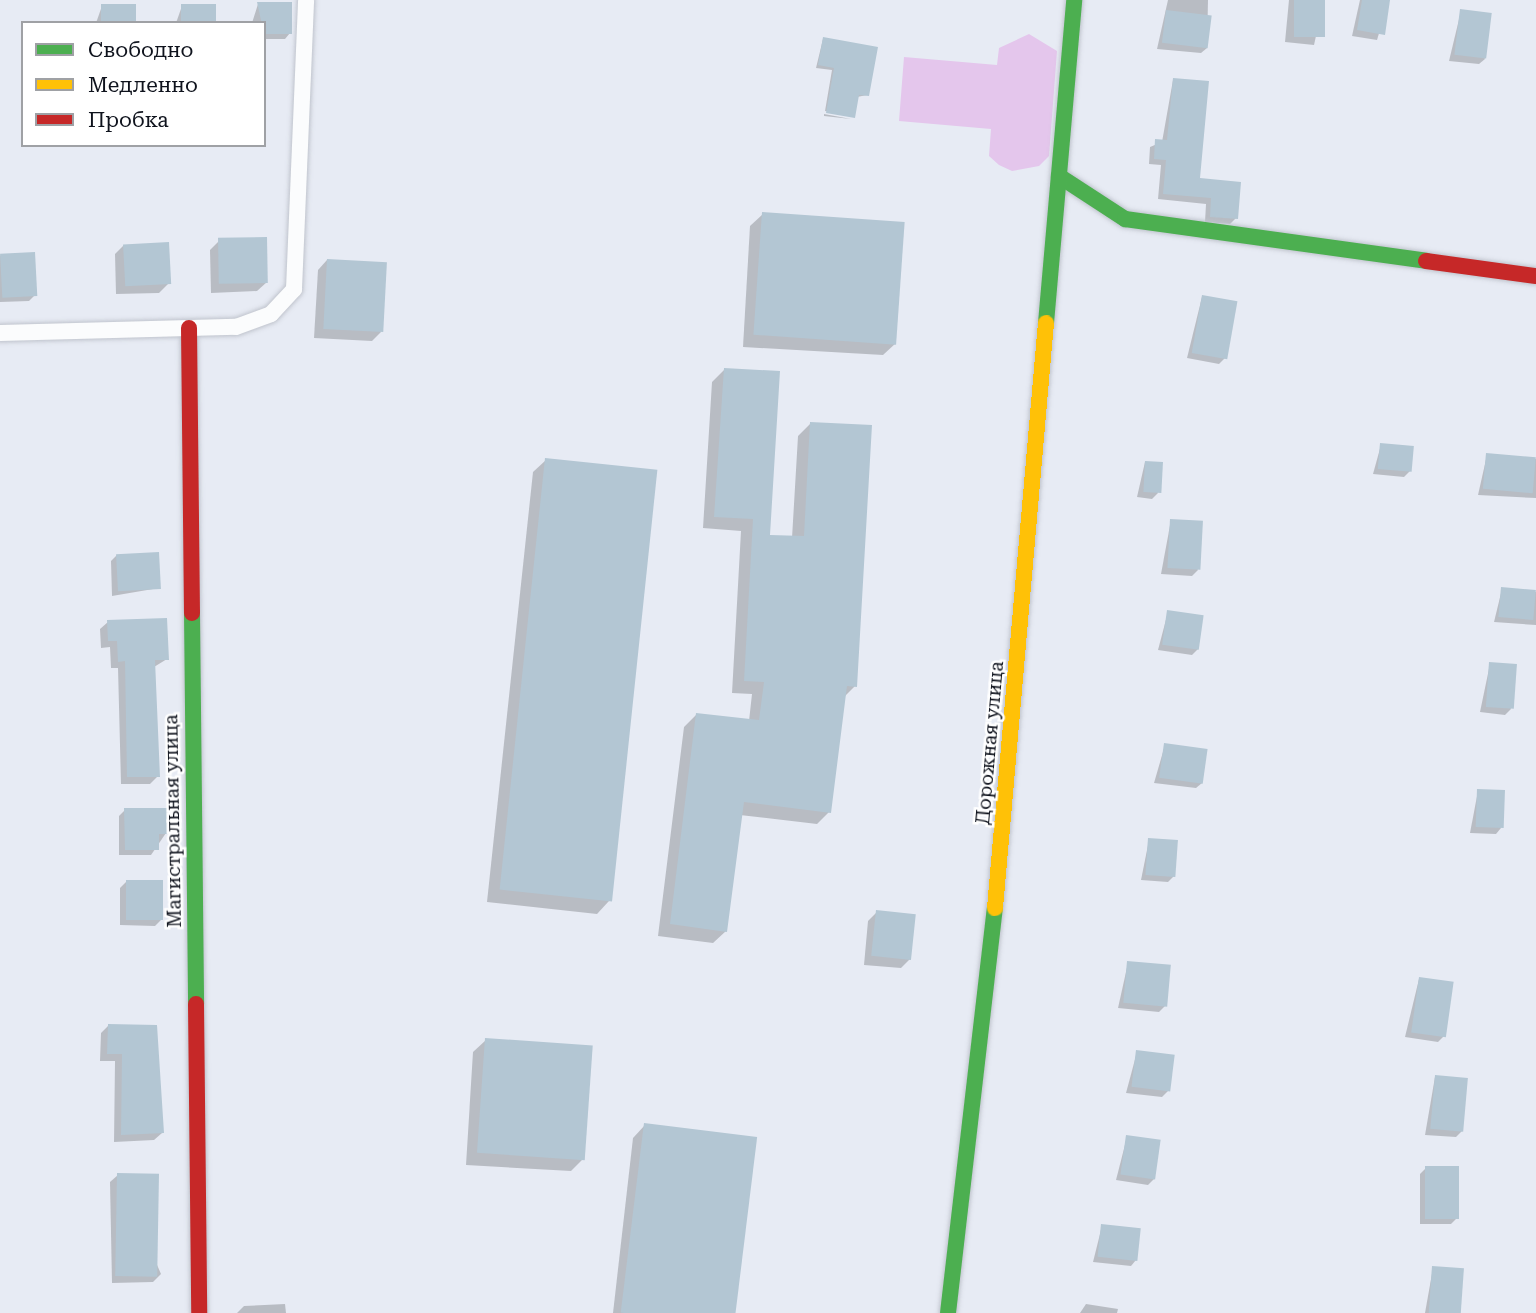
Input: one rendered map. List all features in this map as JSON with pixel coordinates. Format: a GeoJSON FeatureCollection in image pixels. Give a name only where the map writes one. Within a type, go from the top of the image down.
{"type":"FeatureCollection","features":[{"type":"Feature","properties":{"kind":"street"},"geometry":{"type":"LineString","coordinates":[[0,333],[236,327],[271,314],[294,289],[306,0]]}},
{"type":"Feature","properties":{"kind":"street","name":"Дорожная улица"},"geometry":{"type":"LineString","coordinates":[[948,1313],[1002,843],[1074,0]]}},
{"type":"Feature","properties":{"kind":"street"},"geometry":{"type":"LineString","coordinates":[[1059,176],[1125,219],[1536,276]]}},
{"type":"Feature","properties":{"kind":"street","name":"Магистральная улица"},"geometry":{"type":"LineString","coordinates":[[189,328],[199,1313]]}},
{"type":"Feature","properties":{"kind":"shaded area"},"geometry":{"type":"Polygon","coordinates":[[[1029,34],[1057,51],[1049,156],[1039,166],[1012,171],[999,165],[989,156],[991,129],[899,121],[904,57],[997,65],[999,48],[1029,34]]]}},
{"type":"Feature","properties":{"kind":"building"},"geometry":{"type":"Polygon","coordinates":[[[1294,0],[1325,0],[1325,37],[1294,37],[1294,0]]]}},
{"type":"Feature","properties":{"kind":"building"},"geometry":{"type":"Polygon","coordinates":[[[1362,0],[1390,0],[1385,35],[1357,30],[1362,0]]]}},
{"type":"Feature","properties":{"kind":"building"},"geometry":{"type":"Polygon","coordinates":[[[257,2],[292,2],[292,34],[266,34],[266,21],[261,21],[257,2]]]}},
{"type":"Feature","properties":{"kind":"building"},"geometry":{"type":"Polygon","coordinates":[[[101,4],[136,4],[136,21],[101,21],[101,4]]]}},
{"type":"Feature","properties":{"kind":"building"},"geometry":{"type":"Polygon","coordinates":[[[181,4],[216,4],[216,21],[181,21],[181,4]]]}},
{"type":"Feature","properties":{"kind":"building"},"geometry":{"type":"Polygon","coordinates":[[[1460,9],[1492,13],[1486,59],[1454,55],[1460,9]]]}},
{"type":"Feature","properties":{"kind":"building"},"geometry":{"type":"Polygon","coordinates":[[[1166,10],[1212,16],[1208,48],[1162,43],[1166,10]]]}},
{"type":"Feature","properties":{"kind":"building"},"geometry":{"type":"Polygon","coordinates":[[[823,37],[878,47],[869,96],[859,95],[855,118],[826,113],[834,68],[818,65],[823,37]]]}},
{"type":"Feature","properties":{"kind":"building"},"geometry":{"type":"Polygon","coordinates":[[[1173,78],[1209,81],[1200,178],[1241,182],[1238,219],[1210,217],[1211,198],[1163,194],[1166,160],[1154,159],[1155,139],[1167,140],[1173,78]]]}},
{"type":"Feature","properties":{"kind":"building"},"geometry":{"type":"Polygon","coordinates":[[[762,212],[905,222],[896,345],[753,335],[762,212]]]}},
{"type":"Feature","properties":{"kind":"building"},"geometry":{"type":"Polygon","coordinates":[[[267,237],[268,283],[219,284],[218,238],[267,237]]]}},
{"type":"Feature","properties":{"kind":"building"},"geometry":{"type":"Polygon","coordinates":[[[169,242],[171,284],[125,286],[123,244],[169,242]]]}},
{"type":"Feature","properties":{"kind":"building"},"geometry":{"type":"Polygon","coordinates":[[[35,252],[37,296],[2,298],[0,254],[35,252]]]}},
{"type":"Feature","properties":{"kind":"building"},"geometry":{"type":"Polygon","coordinates":[[[327,259],[387,262],[383,332],[323,329],[327,259]]]}},
{"type":"Feature","properties":{"kind":"building"},"geometry":{"type":"Polygon","coordinates":[[[1202,295],[1237,301],[1227,359],[1192,353],[1202,295]]]}},
{"type":"Feature","properties":{"kind":"building"},"geometry":{"type":"Polygon","coordinates":[[[724,368],[780,371],[770,535],[804,536],[810,422],[872,425],[857,687],[847,686],[831,813],[744,802],[727,932],[670,924],[696,713],[759,720],[764,682],[744,681],[753,519],[714,517],[724,368]]]}},
{"type":"Feature","properties":{"kind":"building"},"geometry":{"type":"Polygon","coordinates":[[[1380,443],[1414,446],[1412,472],[1378,469],[1380,443]]]}},
{"type":"Feature","properties":{"kind":"building"},"geometry":{"type":"Polygon","coordinates":[[[1486,453],[1536,457],[1533,493],[1483,489],[1486,453]]]}},
{"type":"Feature","properties":{"kind":"building"},"geometry":{"type":"Polygon","coordinates":[[[545,458],[657,470],[612,901],[500,890],[545,458]]]}},
{"type":"Feature","properties":{"kind":"building"},"geometry":{"type":"Polygon","coordinates":[[[1145,461],[1163,462],[1161,493],[1143,492],[1145,461]]]}},
{"type":"Feature","properties":{"kind":"building"},"geometry":{"type":"Polygon","coordinates":[[[1170,519],[1203,521],[1200,570],[1167,568],[1170,519]]]}},
{"type":"Feature","properties":{"kind":"building"},"geometry":{"type":"Polygon","coordinates":[[[159,552],[161,589],[118,591],[116,554],[159,552]]]}},
{"type":"Feature","properties":{"kind":"building"},"geometry":{"type":"Polygon","coordinates":[[[1501,587],[1536,590],[1533,620],[1498,617],[1501,587]]]}},
{"type":"Feature","properties":{"kind":"building"},"geometry":{"type":"Polygon","coordinates":[[[1167,610],[1204,615],[1199,650],[1162,645],[1167,610]]]}},
{"type":"Feature","properties":{"kind":"building"},"geometry":{"type":"Polygon","coordinates":[[[167,618],[169,660],[155,660],[160,777],[127,777],[125,661],[118,662],[117,641],[108,641],[107,620],[167,618]]]}},
{"type":"Feature","properties":{"kind":"building"},"geometry":{"type":"Polygon","coordinates":[[[1489,662],[1517,664],[1514,709],[1486,707],[1489,662]]]}},
{"type":"Feature","properties":{"kind":"building"},"geometry":{"type":"Polygon","coordinates":[[[1164,743],[1208,749],[1203,784],[1159,778],[1164,743]]]}},
{"type":"Feature","properties":{"kind":"building"},"geometry":{"type":"Polygon","coordinates":[[[1477,789],[1505,790],[1504,828],[1476,827],[1477,789]]]}},
{"type":"Feature","properties":{"kind":"building"},"geometry":{"type":"Polygon","coordinates":[[[124,808],[168,808],[167,834],[159,834],[159,850],[125,850],[124,808]]]}},
{"type":"Feature","properties":{"kind":"building"},"geometry":{"type":"Polygon","coordinates":[[[1148,838],[1178,840],[1175,877],[1145,875],[1148,838]]]}},
{"type":"Feature","properties":{"kind":"building"},"geometry":{"type":"Polygon","coordinates":[[[126,880],[163,880],[163,920],[126,920],[126,880]]]}},
{"type":"Feature","properties":{"kind":"building"},"geometry":{"type":"Polygon","coordinates":[[[876,910],[916,914],[911,960],[871,956],[876,910]]]}},
{"type":"Feature","properties":{"kind":"building"},"geometry":{"type":"Polygon","coordinates":[[[1127,961],[1171,965],[1167,1007],[1123,1003],[1127,961]]]}},
{"type":"Feature","properties":{"kind":"building"},"geometry":{"type":"Polygon","coordinates":[[[1419,977],[1454,982],[1446,1037],[1411,1032],[1419,977]]]}},
{"type":"Feature","properties":{"kind":"building"},"geometry":{"type":"Polygon","coordinates":[[[108,1024],[157,1025],[164,1133],[121,1135],[122,1054],[107,1054],[108,1024]]]}},
{"type":"Feature","properties":{"kind":"building"},"geometry":{"type":"Polygon","coordinates":[[[485,1038],[593,1046],[585,1160],[477,1153],[485,1038]]]}},
{"type":"Feature","properties":{"kind":"building"},"geometry":{"type":"Polygon","coordinates":[[[1136,1050],[1175,1055],[1170,1091],[1131,1087],[1136,1050]]]}},
{"type":"Feature","properties":{"kind":"building"},"geometry":{"type":"Polygon","coordinates":[[[1435,1075],[1468,1078],[1463,1132],[1430,1129],[1435,1075]]]}},
{"type":"Feature","properties":{"kind":"building"},"geometry":{"type":"Polygon","coordinates":[[[644,1123],[757,1137],[736,1313],[621,1313],[644,1123]]]}},
{"type":"Feature","properties":{"kind":"building"},"geometry":{"type":"Polygon","coordinates":[[[1126,1135],[1161,1140],[1155,1179],[1120,1175],[1126,1135]]]}},
{"type":"Feature","properties":{"kind":"building"},"geometry":{"type":"Polygon","coordinates":[[[1425,1166],[1459,1166],[1459,1219],[1425,1219],[1425,1166]]]}},
{"type":"Feature","properties":{"kind":"building"},"geometry":{"type":"Polygon","coordinates":[[[117,1173],[159,1174],[157,1277],[115,1276],[117,1173]]]}},
{"type":"Feature","properties":{"kind":"building"},"geometry":{"type":"Polygon","coordinates":[[[1101,1224],[1141,1228],[1137,1261],[1098,1257],[1101,1224]]]}},
{"type":"Feature","properties":{"kind":"building"},"geometry":{"type":"Polygon","coordinates":[[[1432,1266],[1464,1268],[1461,1313],[1429,1313],[1432,1266]]]}},
{"type":"Feature","properties":{"kind":"traffic: fast"},"geometry":{"type":"LineString","coordinates":[[1046,323],[1074,0]]}},
{"type":"Feature","properties":{"kind":"traffic: fast"},"geometry":{"type":"LineString","coordinates":[[1059,176],[1125,219],[1426,261]]}},
{"type":"Feature","properties":{"kind":"traffic: fast"},"geometry":{"type":"LineString","coordinates":[[192,613],[196,1004]]}},
{"type":"Feature","properties":{"kind":"traffic: fast"},"geometry":{"type":"LineString","coordinates":[[948,1313],[995,908]]}},
{"type":"Feature","properties":{"kind":"traffic: slow"},"geometry":{"type":"LineString","coordinates":[[995,908],[1046,323]]}},
{"type":"Feature","properties":{"kind":"traffic: jam"},"geometry":{"type":"LineString","coordinates":[[1426,261],[1536,276]]}},
{"type":"Feature","properties":{"kind":"traffic: jam"},"geometry":{"type":"LineString","coordinates":[[189,328],[192,613]]}},
{"type":"Feature","properties":{"kind":"traffic: jam"},"geometry":{"type":"LineString","coordinates":[[196,1004],[199,1313]]}}]}
